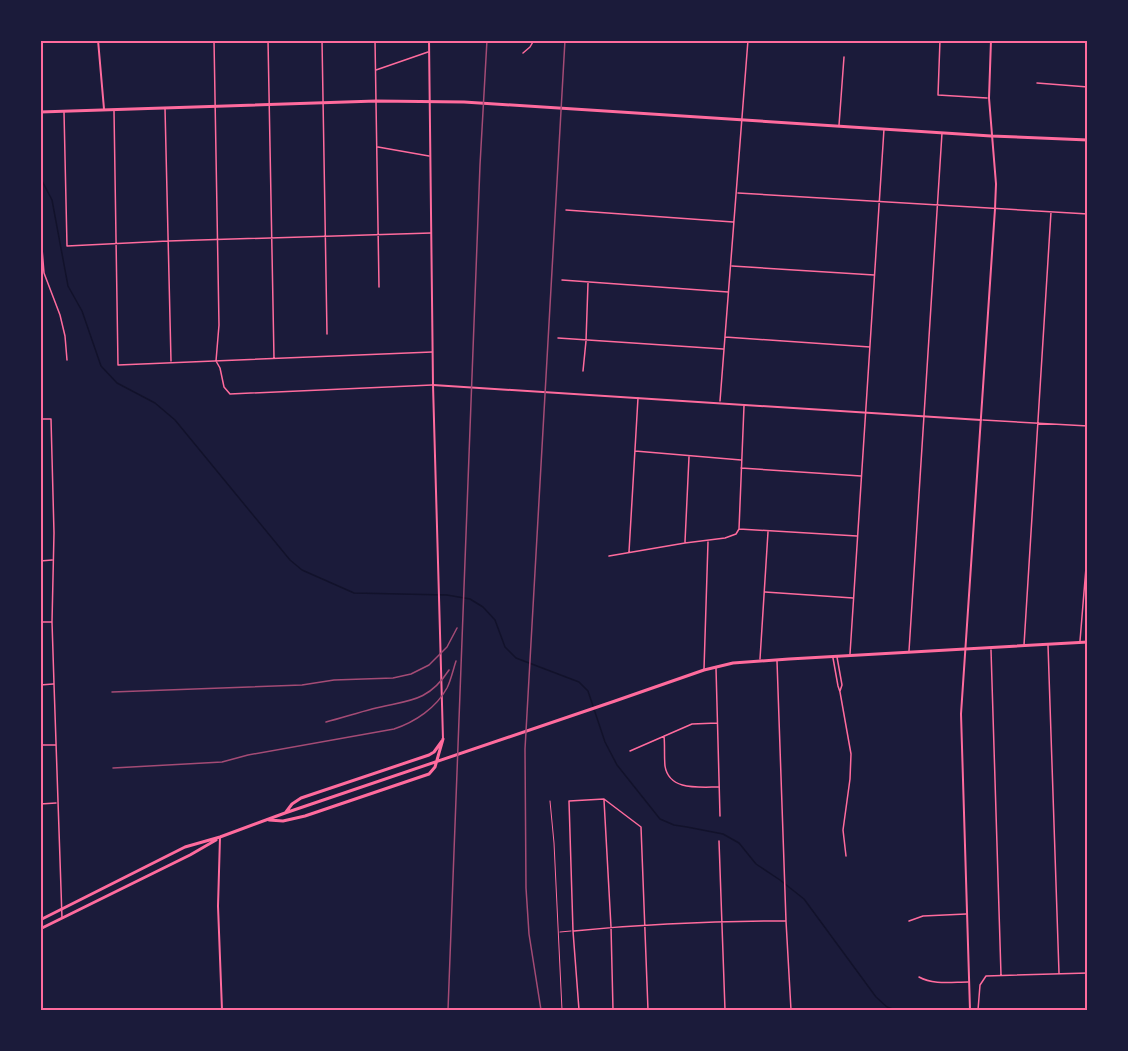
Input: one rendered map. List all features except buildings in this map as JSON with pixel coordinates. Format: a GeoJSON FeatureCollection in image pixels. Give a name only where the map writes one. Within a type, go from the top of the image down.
{"type":"FeatureCollection","features":[{"type":"Feature","properties":{"kind":"main road"},"geometry":{"type":"LineString","coordinates":[[98,40],[104,109]]}},
{"type":"Feature","properties":{"kind":"main road"},"geometry":{"type":"LineString","coordinates":[[267,820],[283,821],[305,816],[429,774],[435,767],[443,739],[433,385],[429,40]]}},
{"type":"Feature","properties":{"kind":"main road"},"geometry":{"type":"LineString","coordinates":[[970,1011],[961,714],[995,209],[989,98],[991,40]]}},
{"type":"Feature","properties":{"kind":"main road"},"geometry":{"type":"LineString","coordinates":[[40,112],[323,102],[464,102],[991,136],[1088,140]]}},
{"type":"Feature","properties":{"kind":"main road"},"geometry":{"type":"LineString","coordinates":[[433,385],[982,420]]}},
{"type":"Feature","properties":{"kind":"main road"},"geometry":{"type":"LineString","coordinates":[[40,920],[185,847],[220,837],[704,670],[733,663],[850,654],[1088,642]]}},
{"type":"Feature","properties":{"kind":"main road"},"geometry":{"type":"LineString","coordinates":[[285,813],[301,798],[429,755],[443,739]]}},
{"type":"Feature","properties":{"kind":"main road"},"geometry":{"type":"LineString","coordinates":[[40,930],[190,855],[220,837]]}},
{"type":"Feature","properties":{"kind":"main road"},"geometry":{"type":"LineString","coordinates":[[220,837],[218,906],[222,1011]]}},
{"type":"Feature","properties":{"kind":"street"},"geometry":{"type":"LineString","coordinates":[[214,40],[219,325],[216,361],[224,387],[230,393],[433,385]]}},
{"type":"Feature","properties":{"kind":"street"},"geometry":{"type":"LineString","coordinates":[[268,40],[274,358]]}},
{"type":"Feature","properties":{"kind":"street"},"geometry":{"type":"LineString","coordinates":[[322,40],[327,334]]}},
{"type":"Feature","properties":{"kind":"street"},"geometry":{"type":"LineString","coordinates":[[375,40],[380,287]]}},
{"type":"Feature","properties":{"kind":"street"},"geometry":{"type":"LineString","coordinates":[[523,53],[534,40]]}},
{"type":"Feature","properties":{"kind":"street"},"geometry":{"type":"LineString","coordinates":[[720,403],[748,40]]}},
{"type":"Feature","properties":{"kind":"street"},"geometry":{"type":"LineString","coordinates":[[940,40],[938,95],[989,98]]}},
{"type":"Feature","properties":{"kind":"street"},"geometry":{"type":"LineString","coordinates":[[376,70],[429,52]]}},
{"type":"Feature","properties":{"kind":"street"},"geometry":{"type":"LineString","coordinates":[[839,126],[844,57]]}},
{"type":"Feature","properties":{"kind":"street"},"geometry":{"type":"LineString","coordinates":[[1037,83],[1088,87]]}},
{"type":"Feature","properties":{"kind":"street"},"geometry":{"type":"LineString","coordinates":[[165,107],[171,363]]}},
{"type":"Feature","properties":{"kind":"street"},"geometry":{"type":"LineString","coordinates":[[114,109],[118,365],[433,352]]}},
{"type":"Feature","properties":{"kind":"street"},"geometry":{"type":"LineString","coordinates":[[64,111],[66,246],[431,233]]}},
{"type":"Feature","properties":{"kind":"street"},"geometry":{"type":"LineString","coordinates":[[850,654],[885,128]]}},
{"type":"Feature","properties":{"kind":"street"},"geometry":{"type":"LineString","coordinates":[[909,651],[942,132]]}},
{"type":"Feature","properties":{"kind":"street"},"geometry":{"type":"LineString","coordinates":[[377,147],[431,156]]}},
{"type":"Feature","properties":{"kind":"street"},"geometry":{"type":"LineString","coordinates":[[737,193],[1088,214]]}},
{"type":"Feature","properties":{"kind":"street"},"geometry":{"type":"LineString","coordinates":[[566,210],[734,222]]}},
{"type":"Feature","properties":{"kind":"street"},"geometry":{"type":"LineString","coordinates":[[1024,645],[1051,212]]}},
{"type":"Feature","properties":{"kind":"street"},"geometry":{"type":"LineString","coordinates":[[40,224],[42,270],[60,315],[67,360]]}},
{"type":"Feature","properties":{"kind":"street"},"geometry":{"type":"LineString","coordinates":[[731,266],[875,275]]}},
{"type":"Feature","properties":{"kind":"street"},"geometry":{"type":"LineString","coordinates":[[562,280],[729,292]]}},
{"type":"Feature","properties":{"kind":"street"},"geometry":{"type":"LineString","coordinates":[[583,371],[588,282]]}},
{"type":"Feature","properties":{"kind":"street"},"geometry":{"type":"LineString","coordinates":[[725,337],[870,347]]}},
{"type":"Feature","properties":{"kind":"street"},"geometry":{"type":"LineString","coordinates":[[558,338],[724,349]]}},
{"type":"Feature","properties":{"kind":"street"},"geometry":{"type":"LineString","coordinates":[[629,552],[638,398]]}},
{"type":"Feature","properties":{"kind":"street"},"geometry":{"type":"LineString","coordinates":[[609,556],[708,541],[736,534],[739,529],[745,405]]}},
{"type":"Feature","properties":{"kind":"street"},"geometry":{"type":"LineString","coordinates":[[40,419],[51,419],[52,622],[62,919]]}},
{"type":"Feature","properties":{"kind":"street"},"geometry":{"type":"LineString","coordinates":[[982,420],[1088,426]]}},
{"type":"Feature","properties":{"kind":"street"},"geometry":{"type":"LineString","coordinates":[[635,451],[742,460]]}},
{"type":"Feature","properties":{"kind":"street"},"geometry":{"type":"LineString","coordinates":[[685,543],[689,456]]}},
{"type":"Feature","properties":{"kind":"street"},"geometry":{"type":"LineString","coordinates":[[741,468],[862,477]]}},
{"type":"Feature","properties":{"kind":"street"},"geometry":{"type":"LineString","coordinates":[[739,529],[858,537]]}},
{"type":"Feature","properties":{"kind":"street"},"geometry":{"type":"LineString","coordinates":[[760,661],[768,531]]}},
{"type":"Feature","properties":{"kind":"street"},"geometry":{"type":"LineString","coordinates":[[704,670],[708,541]]}},
{"type":"Feature","properties":{"kind":"street"},"geometry":{"type":"LineString","coordinates":[[1080,642],[1088,543]]}},
{"type":"Feature","properties":{"kind":"street"},"geometry":{"type":"LineString","coordinates":[[40,561],[53,560]]}},
{"type":"Feature","properties":{"kind":"street"},"geometry":{"type":"LineString","coordinates":[[764,592],[854,598]]}},
{"type":"Feature","properties":{"kind":"street"},"geometry":{"type":"LineString","coordinates":[[40,622],[52,622]]}},
{"type":"Feature","properties":{"kind":"street"},"geometry":{"type":"LineString","coordinates":[[1048,644],[1059,974]]}},
{"type":"Feature","properties":{"kind":"street"},"geometry":{"type":"LineString","coordinates":[[991,646],[1001,975]]}},
{"type":"Feature","properties":{"kind":"street"},"geometry":{"type":"LineString","coordinates":[[835,656],[838,686],[851,754],[843,830],[846,856]]}},
{"type":"Feature","properties":{"kind":"street"},"geometry":{"type":"LineString","coordinates":[[835,656],[842,685],[840,692]]}},
{"type":"Feature","properties":{"kind":"street"},"geometry":{"type":"LineString","coordinates":[[777,660],[791,1011]]}},
{"type":"Feature","properties":{"kind":"street"},"geometry":{"type":"LineString","coordinates":[[716,667],[720,816]]}},
{"type":"Feature","properties":{"kind":"street"},"geometry":{"type":"LineString","coordinates":[[40,685],[54,684]]}},
{"type":"Feature","properties":{"kind":"street"},"geometry":{"type":"LineString","coordinates":[[630,750],[692,724],[718,723]]}},
{"type":"Feature","properties":{"kind":"street"},"geometry":{"type":"LineString","coordinates":[[664,736],[665,767],[669,777],[686,787],[719,787]]}},
{"type":"Feature","properties":{"kind":"street"},"geometry":{"type":"LineString","coordinates":[[40,745],[56,745]]}},
{"type":"Feature","properties":{"kind":"street"},"geometry":{"type":"LineString","coordinates":[[604,799],[612,927],[613,1011]]}},
{"type":"Feature","properties":{"kind":"street"},"geometry":{"type":"LineString","coordinates":[[579,1011],[573,931],[569,801],[604,799],[641,827],[648,1011]]}},
{"type":"Feature","properties":{"kind":"street"},"geometry":{"type":"LineString","coordinates":[[40,804],[57,803]]}},
{"type":"Feature","properties":{"kind":"street"},"geometry":{"type":"LineString","coordinates":[[719,842],[724,1011]]}},
{"type":"Feature","properties":{"kind":"street"},"geometry":{"type":"LineString","coordinates":[[909,921],[923,916],[967,914]]}},
{"type":"Feature","properties":{"kind":"street"},"geometry":{"type":"LineString","coordinates":[[573,931],[646,924],[786,921]]}},
{"type":"Feature","properties":{"kind":"street"},"geometry":{"type":"LineString","coordinates":[[978,1011],[980,985],[986,976],[1088,973]]}},
{"type":"Feature","properties":{"kind":"street"},"geometry":{"type":"LineString","coordinates":[[919,977],[937,982],[969,982]]}},
{"type":"Feature","properties":{"kind":"lane"},"geometry":{"type":"LineString","coordinates":[[550,801],[562,1011]]}},
{"type":"Feature","properties":{"kind":"lane"},"geometry":{"type":"LineString","coordinates":[[558,932],[573,931]]}},
{"type":"Feature","properties":{"kind":"waterway"},"geometry":{"type":"LineString","coordinates":[[40,177],[52,200],[68,286],[82,311],[101,366],[117,383],[155,403],[175,420],[290,560],[302,570],[354,593],[447,595],[470,599],[483,607],[495,620],[505,647],[516,658],[579,682],[588,691],[605,742],[617,765],[660,819],[674,825],[723,834],[739,843],[756,864],[804,899],[876,997],[887,1007],[895,1010]]}},
{"type":"Feature","properties":{"kind":"railway"},"geometry":{"type":"LineString","coordinates":[[448,1010],[480,165],[487,40]]}},
{"type":"Feature","properties":{"kind":"railway"},"geometry":{"type":"LineString","coordinates":[[541,1010],[529,934],[526,888],[525,749],[565,40]]}},
{"type":"Feature","properties":{"kind":"railway"},"geometry":{"type":"LineString","coordinates":[[112,692],[302,685],[334,680],[393,678],[411,674],[429,665],[447,647],[457,628]]}},
{"type":"Feature","properties":{"kind":"railway"},"geometry":{"type":"LineString","coordinates":[[113,768],[222,762],[248,755],[394,729],[417,718],[437,702],[447,688],[456,661]]}},
{"type":"Feature","properties":{"kind":"railway"},"geometry":{"type":"LineString","coordinates":[[326,722],[415,699],[432,689],[449,670]]}}]}
